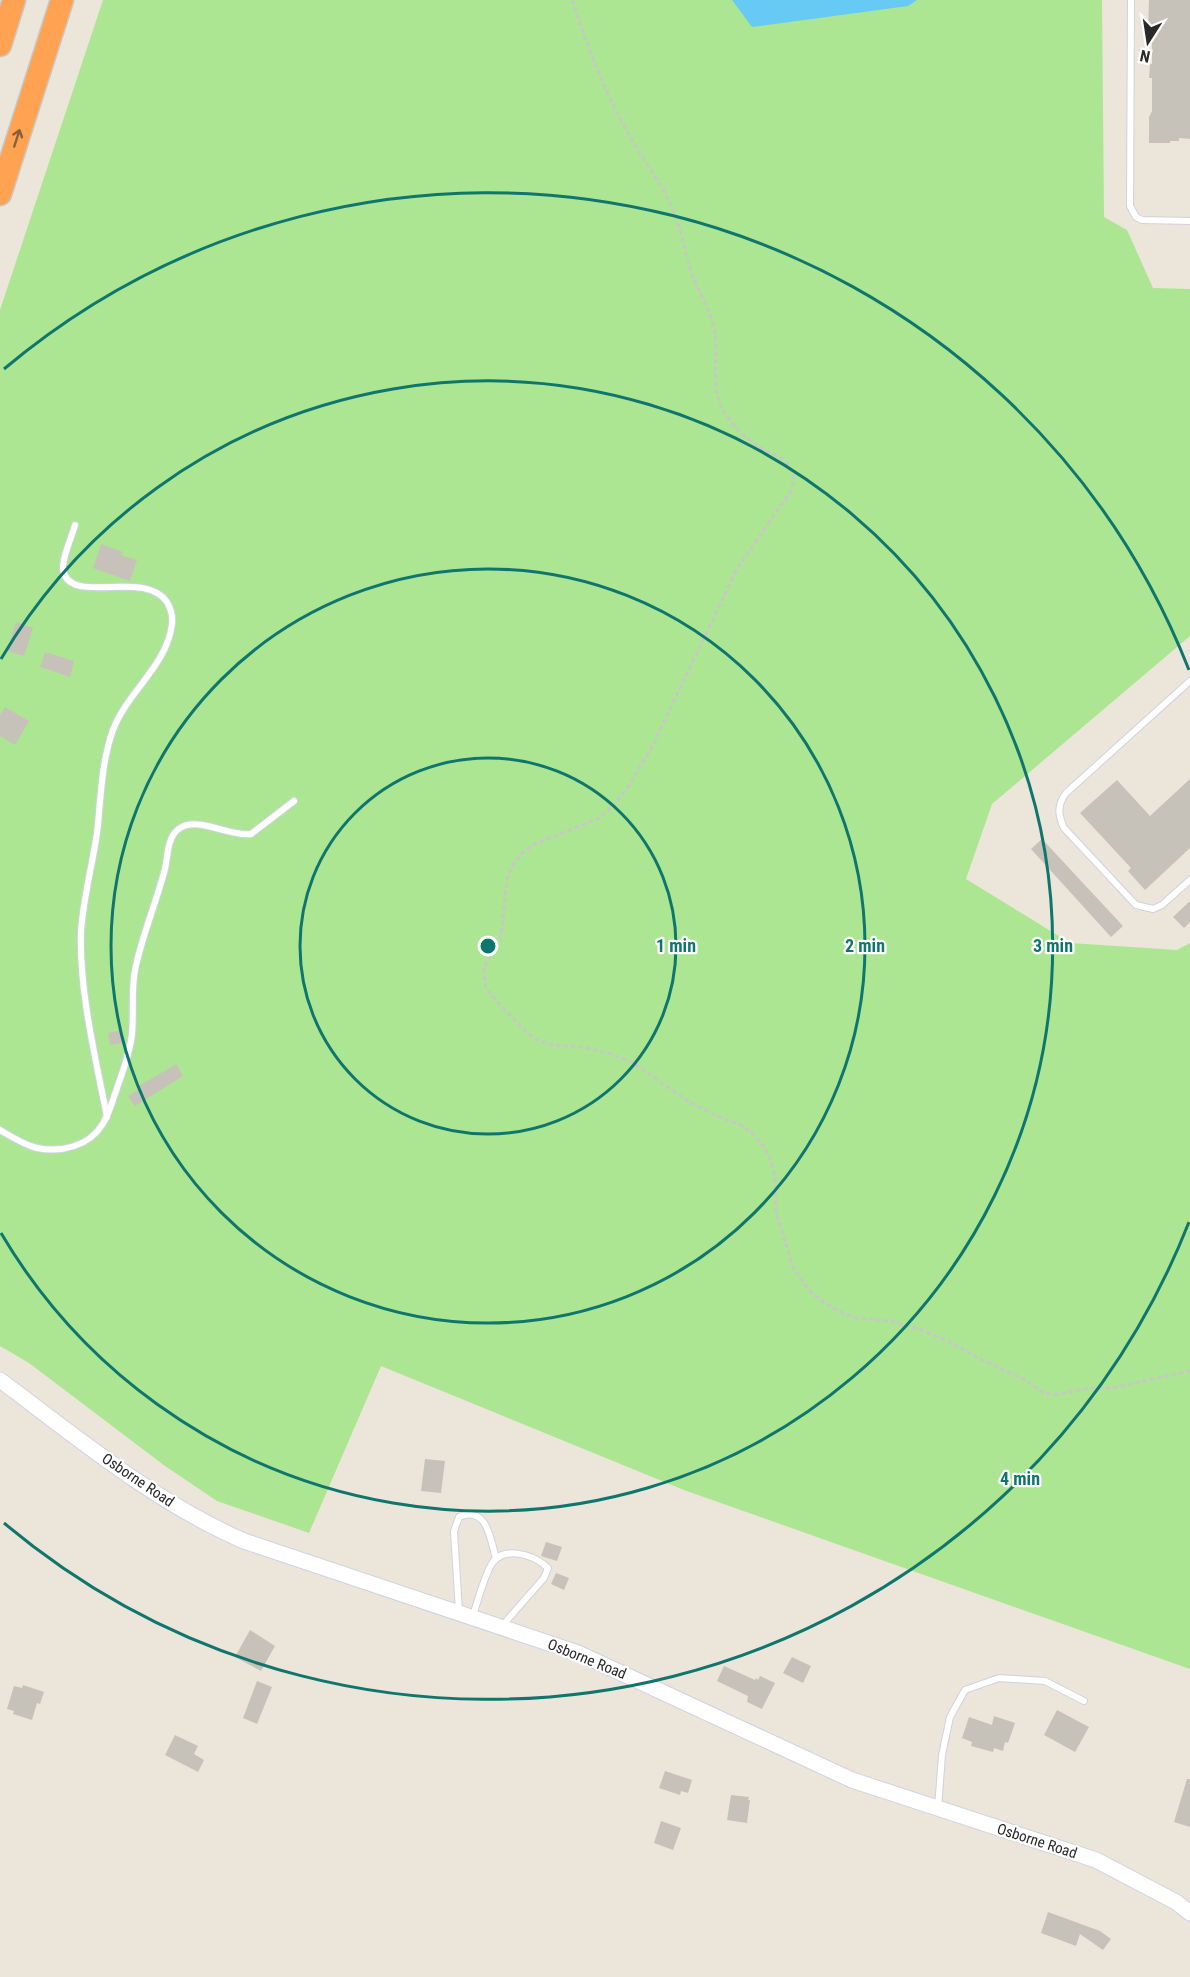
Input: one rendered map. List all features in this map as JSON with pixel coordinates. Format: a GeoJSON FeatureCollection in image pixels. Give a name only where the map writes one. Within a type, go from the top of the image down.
{"type":"FeatureCollection","features":[{"type":"Feature","properties":{"kind":"highway"},"geometry":{"type":"LineString","coordinates":[[0,45],[14,0]]}},
{"type":"Feature","properties":{"kind":"highway"},"geometry":{"type":"LineString","coordinates":[[0,194],[62,0]]}},
{"type":"Feature","properties":{"kind":"street","name":"Osborne Road"},"geometry":{"type":"LineString","coordinates":[[0,1380],[136,1482],[217,1529],[244,1541],[579,1653],[852,1780],[1096,1860],[1176,1902],[1190,1913]]}},
{"type":"Feature","properties":{"kind":"lane"},"geometry":{"type":"LineString","coordinates":[[1131,0],[1129,142],[1132,212],[1142,220],[1190,221]]}},
{"type":"Feature","properties":{"kind":"lane"},"geometry":{"type":"LineString","coordinates":[[75,525],[63,566],[69,580],[86,587],[127,585],[156,591],[164,598],[173,616],[167,644],[158,662],[122,712],[107,748],[96,836],[83,906],[81,935],[85,990],[107,1117]]}},
{"type":"Feature","properties":{"kind":"lane"},"geometry":{"type":"LineString","coordinates":[[1190,681],[1066,793],[1059,813],[1064,828],[1136,905],[1153,909],[1162,905],[1190,880]]}},
{"type":"Feature","properties":{"kind":"lane"},"geometry":{"type":"LineString","coordinates":[[0,1130],[26,1144],[38,1148],[55,1149],[72,1147],[85,1142],[102,1126],[128,1057],[132,1034],[135,969],[165,870],[171,839],[177,829],[197,824],[243,835],[251,834],[294,801]]}},
{"type":"Feature","properties":{"kind":"lane"},"geometry":{"type":"LineString","coordinates":[[466,1616],[454,1531],[459,1517],[468,1513],[476,1515],[486,1523],[496,1559]]}},
{"type":"Feature","properties":{"kind":"lane"},"geometry":{"type":"LineString","coordinates":[[466,1616],[490,1566],[496,1559],[518,1553],[531,1556],[548,1568],[544,1578],[501,1627]]}},
{"type":"Feature","properties":{"kind":"lane"},"geometry":{"type":"LineString","coordinates":[[938,1808],[942,1755],[950,1717],[965,1690],[999,1678],[1045,1681],[1084,1701]]}},
{"type":"Feature","properties":{"kind":"path"},"geometry":{"type":"LineString","coordinates":[[572,0],[605,91],[674,212],[694,280],[710,314],[715,334],[715,380],[721,405],[729,419],[745,436],[788,463],[794,481],[791,490],[738,567],[651,749],[628,787],[600,818],[532,845],[512,866],[507,879],[501,937],[484,967],[486,987],[527,1033],[539,1041],[554,1045],[583,1047],[611,1054],[633,1063],[688,1101],[743,1126],[755,1136],[765,1148],[772,1162],[776,1212],[793,1267],[808,1289],[838,1311],[856,1318],[890,1321],[922,1330],[1021,1378],[1044,1393],[1055,1395],[1089,1388],[1112,1388],[1190,1371]]}},
{"type":"Feature","properties":{"kind":"green space"},"geometry":{"type":"Polygon","coordinates":[[[103,0],[1102,0],[1104,217],[1127,230],[1153,288],[1190,289],[1190,636],[992,804],[966,879],[1070,943],[1177,950],[1190,943],[1190,1669],[684,1490],[381,1366],[309,1533],[217,1501],[165,1466],[29,1363],[0,1346],[0,310],[103,0]]]}},
{"type":"Feature","properties":{"kind":"water"},"geometry":{"type":"Polygon","coordinates":[[[732,0],[917,0],[908,6],[752,27],[732,0]]]}},
{"type":"Feature","properties":{"kind":"building"},"geometry":{"type":"Polygon","coordinates":[[[1149,0],[1190,0],[1190,139],[1179,138],[1179,141],[1170,141],[1170,143],[1149,143],[1149,117],[1152,111],[1152,78],[1149,78],[1150,64],[1152,64],[1152,28],[1148,28],[1149,0]]]}},
{"type":"Feature","properties":{"kind":"building"},"geometry":{"type":"Polygon","coordinates":[[[101,544],[123,552],[121,555],[137,560],[130,581],[93,568],[101,544]]]}},
{"type":"Feature","properties":{"kind":"building"},"geometry":{"type":"Polygon","coordinates":[[[16,622],[33,628],[24,656],[7,651],[16,622]]]}},
{"type":"Feature","properties":{"kind":"building"},"geometry":{"type":"Polygon","coordinates":[[[45,652],[74,661],[70,677],[40,667],[45,652]]]}},
{"type":"Feature","properties":{"kind":"building"},"geometry":{"type":"Polygon","coordinates":[[[5,707],[29,721],[15,745],[0,736],[0,715],[5,707]]]}},
{"type":"Feature","properties":{"kind":"building"},"geometry":{"type":"Polygon","coordinates":[[[1190,779],[1190,848],[1145,890],[1128,871],[1131,868],[1080,813],[1117,780],[1150,816],[1190,779]]]}},
{"type":"Feature","properties":{"kind":"building"},"geometry":{"type":"Polygon","coordinates":[[[1042,839],[1123,926],[1111,937],[1031,849],[1042,839]]]}},
{"type":"Feature","properties":{"kind":"building"},"geometry":{"type":"Polygon","coordinates":[[[1190,901],[1190,922],[1184,928],[1173,917],[1190,901]]]}},
{"type":"Feature","properties":{"kind":"building"},"geometry":{"type":"Polygon","coordinates":[[[121,1030],[123,1043],[110,1045],[108,1033],[121,1030]]]}},
{"type":"Feature","properties":{"kind":"building"},"geometry":{"type":"Polygon","coordinates":[[[176,1064],[183,1076],[135,1106],[128,1096],[138,1090],[137,1087],[176,1064]]]}},
{"type":"Feature","properties":{"kind":"building"},"geometry":{"type":"Polygon","coordinates":[[[425,1459],[445,1461],[441,1493],[421,1491],[425,1459]]]}},
{"type":"Feature","properties":{"kind":"building"},"geometry":{"type":"Polygon","coordinates":[[[546,1542],[562,1547],[557,1561],[541,1556],[546,1542]]]}},
{"type":"Feature","properties":{"kind":"building"},"geometry":{"type":"Polygon","coordinates":[[[556,1573],[569,1578],[564,1590],[551,1584],[556,1573]]]}},
{"type":"Feature","properties":{"kind":"building"},"geometry":{"type":"Polygon","coordinates":[[[250,1630],[275,1646],[261,1671],[235,1657],[250,1630]]]}},
{"type":"Feature","properties":{"kind":"building"},"geometry":{"type":"Polygon","coordinates":[[[792,1657],[811,1666],[803,1683],[783,1673],[792,1657]]]}},
{"type":"Feature","properties":{"kind":"building"},"geometry":{"type":"Polygon","coordinates":[[[724,1666],[755,1680],[756,1678],[758,1680],[760,1676],[775,1683],[762,1709],[747,1702],[748,1696],[717,1681],[724,1666]]]}},
{"type":"Feature","properties":{"kind":"building"},"geometry":{"type":"Polygon","coordinates":[[[257,1681],[272,1687],[257,1724],[243,1718],[257,1681]]]}},
{"type":"Feature","properties":{"kind":"building"},"geometry":{"type":"Polygon","coordinates":[[[23,1685],[44,1692],[40,1704],[37,1703],[32,1720],[13,1714],[14,1711],[7,1709],[14,1686],[22,1688],[23,1685]]]}},
{"type":"Feature","properties":{"kind":"building"},"geometry":{"type":"Polygon","coordinates":[[[1057,1710],[1089,1727],[1075,1752],[1044,1735],[1057,1710]]]}},
{"type":"Feature","properties":{"kind":"building"},"geometry":{"type":"Polygon","coordinates":[[[994,1716],[1015,1723],[1003,1751],[994,1748],[993,1752],[971,1746],[972,1742],[962,1738],[969,1717],[992,1725],[994,1716]]]}},
{"type":"Feature","properties":{"kind":"building"},"geometry":{"type":"Polygon","coordinates":[[[175,1735],[198,1746],[194,1754],[204,1760],[198,1772],[165,1755],[175,1735]]]}},
{"type":"Feature","properties":{"kind":"building"},"geometry":{"type":"Polygon","coordinates":[[[665,1771],[692,1780],[688,1793],[681,1791],[680,1795],[659,1788],[665,1771]]]}},
{"type":"Feature","properties":{"kind":"building"},"geometry":{"type":"Polygon","coordinates":[[[1187,1779],[1190,1779],[1190,1827],[1174,1822],[1187,1779]]]}},
{"type":"Feature","properties":{"kind":"building"},"geometry":{"type":"Polygon","coordinates":[[[731,1795],[749,1797],[747,1823],[727,1820],[731,1795]]]}},
{"type":"Feature","properties":{"kind":"building"},"geometry":{"type":"Polygon","coordinates":[[[661,1821],[681,1828],[673,1850],[654,1843],[661,1821]]]}},
{"type":"Feature","properties":{"kind":"building"},"geometry":{"type":"Polygon","coordinates":[[[1048,1912],[1100,1931],[1111,1939],[1103,1950],[1080,1934],[1076,1946],[1041,1933],[1048,1912]]]}}]}
